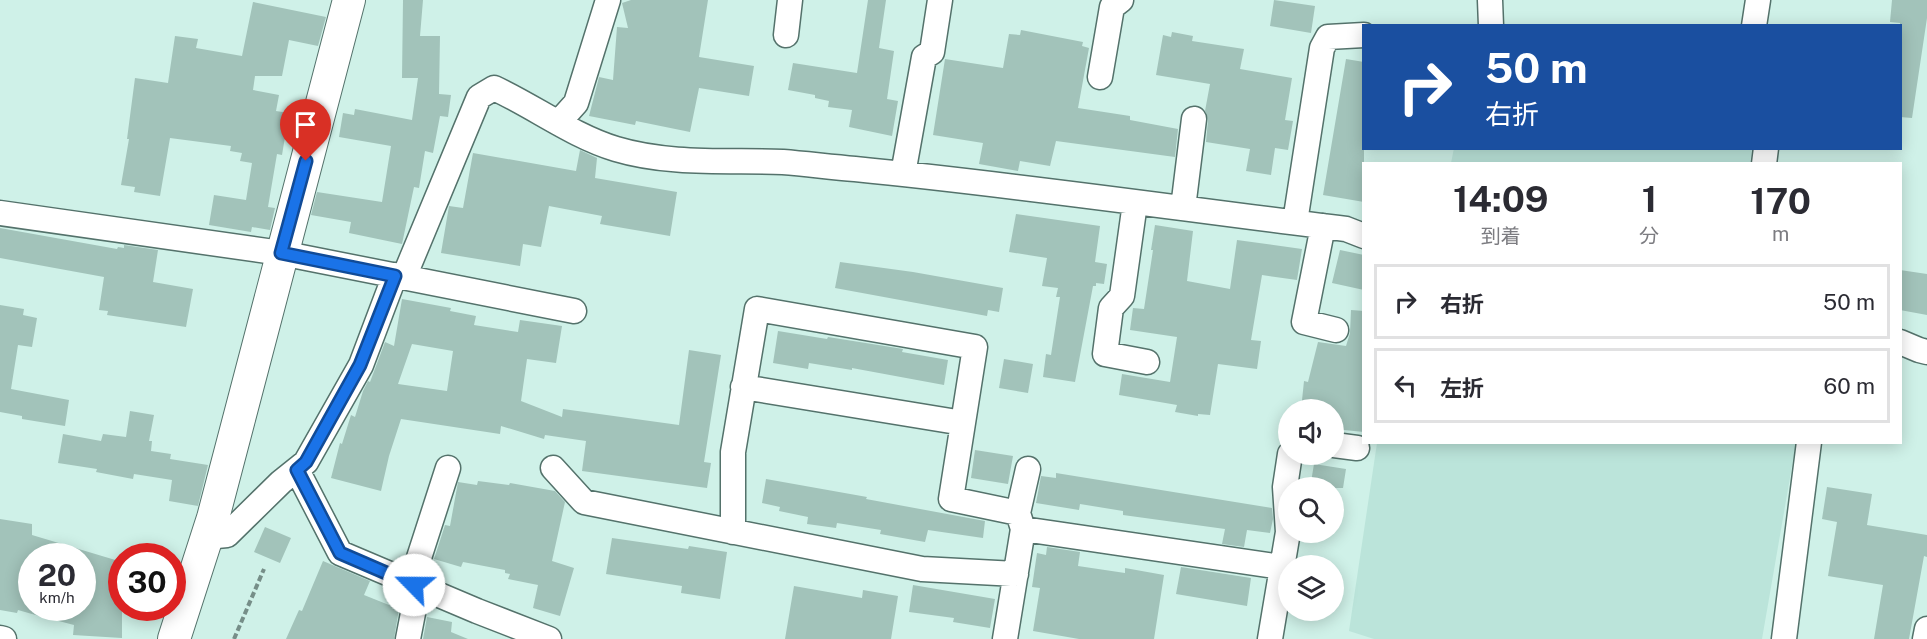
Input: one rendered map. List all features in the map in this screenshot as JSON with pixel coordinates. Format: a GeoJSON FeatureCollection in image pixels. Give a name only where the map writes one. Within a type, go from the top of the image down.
{"type":"FeatureCollection","features":[{"type":"Feature","properties":{"kind":"street"},"geometry":{"type":"LineString","coordinates":[[174,639],[206,537],[349,0]]}},
{"type":"Feature","properties":{"kind":"street"},"geometry":{"type":"LineString","coordinates":[[559,122],[576,103],[608,0]]}},
{"type":"Feature","properties":{"kind":"street"},"geometry":{"type":"LineString","coordinates":[[786,35],[790,0]]}},
{"type":"Feature","properties":{"kind":"street"},"geometry":{"type":"LineString","coordinates":[[903,174],[924,57],[932,52],[940,0]]}},
{"type":"Feature","properties":{"kind":"street"},"geometry":{"type":"LineString","coordinates":[[1100,77],[1112,7],[1120,0]]}},
{"type":"Feature","properties":{"kind":"street"},"geometry":{"type":"LineString","coordinates":[[1490,0],[1491,24]]}},
{"type":"Feature","properties":{"kind":"street"},"geometry":{"type":"LineString","coordinates":[[1754,24],[1758,0]]}},
{"type":"Feature","properties":{"kind":"street"},"geometry":{"type":"LineString","coordinates":[[1295,222],[1322,48],[1328,37],[1362,35]]}},
{"type":"Feature","properties":{"kind":"street"},"geometry":{"type":"LineString","coordinates":[[206,537],[226,535],[306,462],[360,365],[479,97],[494,88],[587,138],[616,149],[646,156],[694,160],[784,162],[903,174],[1295,222],[1346,229],[1362,235]]}},
{"type":"Feature","properties":{"kind":"street"},"geometry":{"type":"LineString","coordinates":[[1183,208],[1194,119]]}},
{"type":"Feature","properties":{"kind":"street"},"geometry":{"type":"LineString","coordinates":[[1135,202],[1122,296],[1111,308],[1105,354],[1147,362]]}},
{"type":"Feature","properties":{"kind":"street"},"geometry":{"type":"LineString","coordinates":[[0,213],[281,253],[574,311]]}},
{"type":"Feature","properties":{"kind":"street"},"geometry":{"type":"LineString","coordinates":[[1323,226],[1304,322],[1336,330]]}},
{"type":"Feature","properties":{"kind":"street"},"geometry":{"type":"LineString","coordinates":[[733,532],[733,452],[757,309],[975,347],[951,499],[1021,521],[1278,566]]}},
{"type":"Feature","properties":{"kind":"street"},"geometry":{"type":"LineString","coordinates":[[1902,343],[1927,352]]}},
{"type":"Feature","properties":{"kind":"street"},"geometry":{"type":"LineString","coordinates":[[743,387],[963,423]]}},
{"type":"Feature","properties":{"kind":"street"},"geometry":{"type":"LineString","coordinates":[[1784,639],[1809,444]]}},
{"type":"Feature","properties":{"kind":"street"},"geometry":{"type":"LineString","coordinates":[[1283,555],[1288,532],[1285,487],[1288,465]]}},
{"type":"Feature","properties":{"kind":"street"},"geometry":{"type":"LineString","coordinates":[[408,639],[414,608],[416,567],[448,468]]}},
{"type":"Feature","properties":{"kind":"street"},"geometry":{"type":"LineString","coordinates":[[553,468],[584,502],[922,569],[1016,574]]}},
{"type":"Feature","properties":{"kind":"street"},"geometry":{"type":"LineString","coordinates":[[1005,639],[1016,574],[1028,469]]}},
{"type":"Feature","properties":{"kind":"street"},"geometry":{"type":"LineString","coordinates":[[297,470],[340,553],[549,639]]}},
{"type":"Feature","properties":{"kind":"street"},"geometry":{"type":"LineString","coordinates":[[1270,639],[1278,587]]}},
{"type":"Feature","properties":{"kind":"street"},"geometry":{"type":"LineString","coordinates":[[1925,639],[1927,629]]}},
{"type":"Feature","properties":{"kind":"path"},"geometry":{"type":"LineString","coordinates":[[234,639],[264,569]]}},
{"type":"Feature","properties":{"kind":"shaded area"},"geometry":{"type":"Polygon","coordinates":[[[1454,150],[1752,150],[1750,162],[1451,162],[1454,150]]]}},
{"type":"Feature","properties":{"kind":"shaded area"},"geometry":{"type":"Polygon","coordinates":[[[1377,444],[1796,444],[1762,639],[1374,639],[1349,631],[1377,444]]]}},
{"type":"Feature","properties":{"kind":"building"},"geometry":{"type":"Polygon","coordinates":[[[403,0],[423,0],[420,36],[440,36],[439,94],[451,95],[448,117],[440,116],[433,153],[425,151],[419,188],[414,187],[402,244],[349,233],[351,222],[311,215],[317,192],[382,202],[391,146],[339,137],[343,113],[354,115],[355,109],[412,120],[418,78],[402,78],[403,0]]]}},
{"type":"Feature","properties":{"kind":"building"},"geometry":{"type":"Polygon","coordinates":[[[631,0],[708,0],[699,57],[754,66],[749,96],[699,88],[690,132],[636,121],[635,125],[589,116],[599,77],[613,80],[617,27],[628,28],[622,3],[631,0]]]}},
{"type":"Feature","properties":{"kind":"building"},"geometry":{"type":"Polygon","coordinates":[[[868,0],[886,0],[879,48],[894,51],[887,99],[898,101],[892,136],[849,127],[852,110],[828,107],[829,101],[815,98],[815,95],[788,90],[793,63],[857,73],[868,0]]]}},
{"type":"Feature","properties":{"kind":"building"},"geometry":{"type":"Polygon","coordinates":[[[1274,0],[1315,6],[1311,33],[1270,26],[1274,0]]]}},
{"type":"Feature","properties":{"kind":"building"},"geometry":{"type":"Polygon","coordinates":[[[1892,0],[1927,0],[1927,18],[1912,118],[1902,117],[1902,24],[1890,22],[1892,0]]]}},
{"type":"Feature","properties":{"kind":"building"},"geometry":{"type":"Polygon","coordinates":[[[253,2],[326,17],[318,46],[289,40],[282,76],[255,76],[253,90],[279,95],[276,111],[289,113],[282,155],[277,154],[268,207],[275,208],[270,230],[252,227],[251,232],[209,225],[214,195],[246,200],[252,163],[240,161],[242,153],[230,151],[231,146],[170,138],[160,196],[134,192],[135,187],[121,185],[129,139],[127,139],[135,78],[168,83],[175,36],[198,39],[196,48],[242,56],[253,2]]]}},
{"type":"Feature","properties":{"kind":"building"},"geometry":{"type":"Polygon","coordinates":[[[1021,30],[1083,42],[1082,46],[1089,48],[1078,108],[1130,116],[1130,120],[1178,129],[1175,157],[1056,141],[1050,166],[1020,161],[1018,171],[979,164],[983,143],[933,135],[945,59],[1003,68],[1009,34],[1020,35],[1021,30]]]}},
{"type":"Feature","properties":{"kind":"building"},"geometry":{"type":"Polygon","coordinates":[[[1172,32],[1193,36],[1192,41],[1244,49],[1240,69],[1292,78],[1285,120],[1293,121],[1288,150],[1275,148],[1271,175],[1246,171],[1250,149],[1206,142],[1208,120],[1205,111],[1210,84],[1156,75],[1163,35],[1171,37],[1172,32]]]}},
{"type":"Feature","properties":{"kind":"building"},"geometry":{"type":"Polygon","coordinates":[[[1346,59],[1362,62],[1364,162],[1362,162],[1362,202],[1323,195],[1346,59]]]}},
{"type":"Feature","properties":{"kind":"building"},"geometry":{"type":"Polygon","coordinates":[[[580,150],[597,158],[595,178],[677,192],[670,236],[600,224],[602,216],[549,206],[541,247],[523,244],[520,266],[441,253],[449,206],[463,208],[473,153],[576,171],[580,150]]]}},
{"type":"Feature","properties":{"kind":"building"},"geometry":{"type":"Polygon","coordinates":[[[1016,214],[1100,226],[1095,262],[1107,264],[1104,284],[1096,283],[1096,286],[1093,286],[1075,382],[1043,377],[1046,354],[1051,355],[1060,297],[1056,297],[1058,288],[1042,286],[1047,258],[1009,252],[1016,214]]]}},
{"type":"Feature","properties":{"kind":"building"},"geometry":{"type":"Polygon","coordinates":[[[1155,225],[1193,231],[1187,281],[1230,289],[1237,240],[1302,249],[1297,280],[1262,275],[1251,340],[1261,341],[1257,369],[1218,364],[1210,415],[1198,414],[1198,416],[1175,412],[1177,405],[1119,395],[1122,374],[1170,382],[1177,337],[1130,330],[1133,308],[1144,309],[1155,225]]]}},
{"type":"Feature","properties":{"kind":"building"},"geometry":{"type":"Polygon","coordinates":[[[0,228],[117,249],[118,247],[124,248],[124,245],[158,250],[153,282],[193,289],[186,327],[107,315],[108,311],[99,310],[104,277],[0,258],[0,228]]]}},
{"type":"Feature","properties":{"kind":"building"},"geometry":{"type":"Polygon","coordinates":[[[1340,250],[1362,255],[1362,290],[1332,283],[1340,250]]]}},
{"type":"Feature","properties":{"kind":"building"},"geometry":{"type":"Polygon","coordinates":[[[840,262],[1003,288],[999,312],[988,310],[987,316],[835,288],[840,262]]]}},
{"type":"Feature","properties":{"kind":"building"},"geometry":{"type":"Polygon","coordinates":[[[1902,270],[1927,274],[1927,315],[1902,310],[1902,270]]]}},
{"type":"Feature","properties":{"kind":"building"},"geometry":{"type":"Polygon","coordinates":[[[402,299],[451,308],[450,311],[476,316],[474,325],[518,332],[520,320],[562,326],[556,363],[527,359],[521,401],[562,417],[563,409],[679,425],[689,350],[721,355],[704,462],[711,463],[707,488],[582,471],[586,441],[545,435],[544,439],[501,426],[500,434],[401,419],[381,491],[331,478],[340,443],[342,444],[351,415],[355,417],[363,391],[368,381],[370,382],[385,342],[394,346],[402,299]],[[412,344],[398,384],[447,391],[453,351],[412,344]]]}},
{"type":"Feature","properties":{"kind":"building"},"geometry":{"type":"Polygon","coordinates":[[[0,305],[24,309],[23,315],[37,318],[32,347],[18,345],[11,389],[69,400],[65,426],[22,419],[22,416],[0,412],[0,305]]]}},
{"type":"Feature","properties":{"kind":"building"},"geometry":{"type":"Polygon","coordinates":[[[1351,310],[1362,311],[1362,432],[1344,430],[1344,399],[1302,399],[1304,381],[1308,382],[1318,342],[1346,346],[1350,333],[1351,310]]]}},
{"type":"Feature","properties":{"kind":"building"},"geometry":{"type":"Polygon","coordinates":[[[778,331],[903,349],[902,352],[948,360],[944,385],[852,368],[852,370],[809,363],[808,369],[773,363],[778,331]]]}},
{"type":"Feature","properties":{"kind":"building"},"geometry":{"type":"Polygon","coordinates":[[[1004,359],[1033,364],[1028,393],[999,388],[1004,359]]]}},
{"type":"Feature","properties":{"kind":"building"},"geometry":{"type":"Polygon","coordinates":[[[130,411],[154,415],[149,441],[152,441],[151,451],[171,454],[170,459],[208,465],[198,506],[169,501],[172,480],[134,474],[133,479],[96,472],[97,469],[58,463],[63,434],[101,441],[103,434],[126,437],[130,411]]]}},
{"type":"Feature","properties":{"kind":"building"},"geometry":{"type":"Polygon","coordinates":[[[975,450],[1013,456],[1008,484],[971,478],[975,450]]]}},
{"type":"Feature","properties":{"kind":"building"},"geometry":{"type":"Polygon","coordinates":[[[1314,465],[1346,469],[1344,482],[1344,477],[1312,477],[1314,465]]]}},
{"type":"Feature","properties":{"kind":"building"},"geometry":{"type":"Polygon","coordinates":[[[1056,473],[1272,508],[1273,519],[1270,533],[1247,530],[1244,547],[1222,544],[1225,529],[1123,515],[1123,511],[1080,504],[1079,510],[1036,503],[1041,476],[1056,478],[1056,473]]]}},
{"type":"Feature","properties":{"kind":"building"},"geometry":{"type":"Polygon","coordinates":[[[766,479],[985,521],[983,538],[928,530],[925,542],[880,534],[881,530],[837,523],[836,528],[807,524],[808,517],[779,511],[780,507],[762,503],[766,479]]]}},
{"type":"Feature","properties":{"kind":"building"},"geometry":{"type":"Polygon","coordinates":[[[478,481],[509,485],[510,483],[555,491],[565,502],[552,561],[574,568],[560,616],[533,608],[538,585],[508,579],[510,574],[505,573],[505,570],[463,562],[461,567],[434,559],[445,525],[450,526],[458,482],[477,485],[478,481]]]}},
{"type":"Feature","properties":{"kind":"building"},"geometry":{"type":"Polygon","coordinates":[[[1827,487],[1872,494],[1867,525],[1927,535],[1927,557],[1924,556],[1909,639],[1874,639],[1883,585],[1828,576],[1837,522],[1822,519],[1827,487]]]}},
{"type":"Feature","properties":{"kind":"building"},"geometry":{"type":"Polygon","coordinates":[[[0,519],[32,524],[32,535],[59,543],[18,543],[18,610],[17,613],[0,610],[0,519]]]}},
{"type":"Feature","properties":{"kind":"building"},"geometry":{"type":"Polygon","coordinates":[[[265,527],[291,538],[280,563],[254,552],[265,527]]]}},
{"type":"Feature","properties":{"kind":"building"},"geometry":{"type":"Polygon","coordinates":[[[612,538],[727,552],[720,599],[681,593],[682,586],[606,574],[612,538]]]}},
{"type":"Feature","properties":{"kind":"building"},"geometry":{"type":"Polygon","coordinates":[[[1047,547],[1080,552],[1078,566],[1125,573],[1125,568],[1164,575],[1154,639],[1079,639],[1033,631],[1040,588],[1032,587],[1037,553],[1046,555],[1047,547]]]}},
{"type":"Feature","properties":{"kind":"building"},"geometry":{"type":"Polygon","coordinates":[[[96,554],[108,558],[108,621],[122,621],[122,638],[73,635],[74,625],[59,621],[96,621],[96,554]]]}},
{"type":"Feature","properties":{"kind":"building"},"geometry":{"type":"Polygon","coordinates":[[[323,561],[370,581],[364,595],[399,609],[394,639],[286,639],[299,610],[302,611],[323,561]]]}},
{"type":"Feature","properties":{"kind":"building"},"geometry":{"type":"Polygon","coordinates":[[[1181,567],[1251,578],[1247,606],[1176,594],[1181,567]]]}},
{"type":"Feature","properties":{"kind":"building"},"geometry":{"type":"Polygon","coordinates":[[[913,585],[995,599],[990,628],[953,622],[954,618],[909,612],[913,585]]]}},
{"type":"Feature","properties":{"kind":"building"},"geometry":{"type":"Polygon","coordinates":[[[794,586],[862,598],[863,590],[898,596],[891,639],[785,639],[794,586]]]}},
{"type":"Feature","properties":{"kind":"building"},"geometry":{"type":"Polygon","coordinates":[[[427,617],[452,622],[451,632],[468,639],[423,639],[427,617]]]}},
{"type":"Feature","properties":{"kind":"route"},"geometry":{"type":"LineString","coordinates":[[306,161],[281,253],[395,276],[360,365],[306,462],[297,470],[340,553],[414,585]]}}]}
